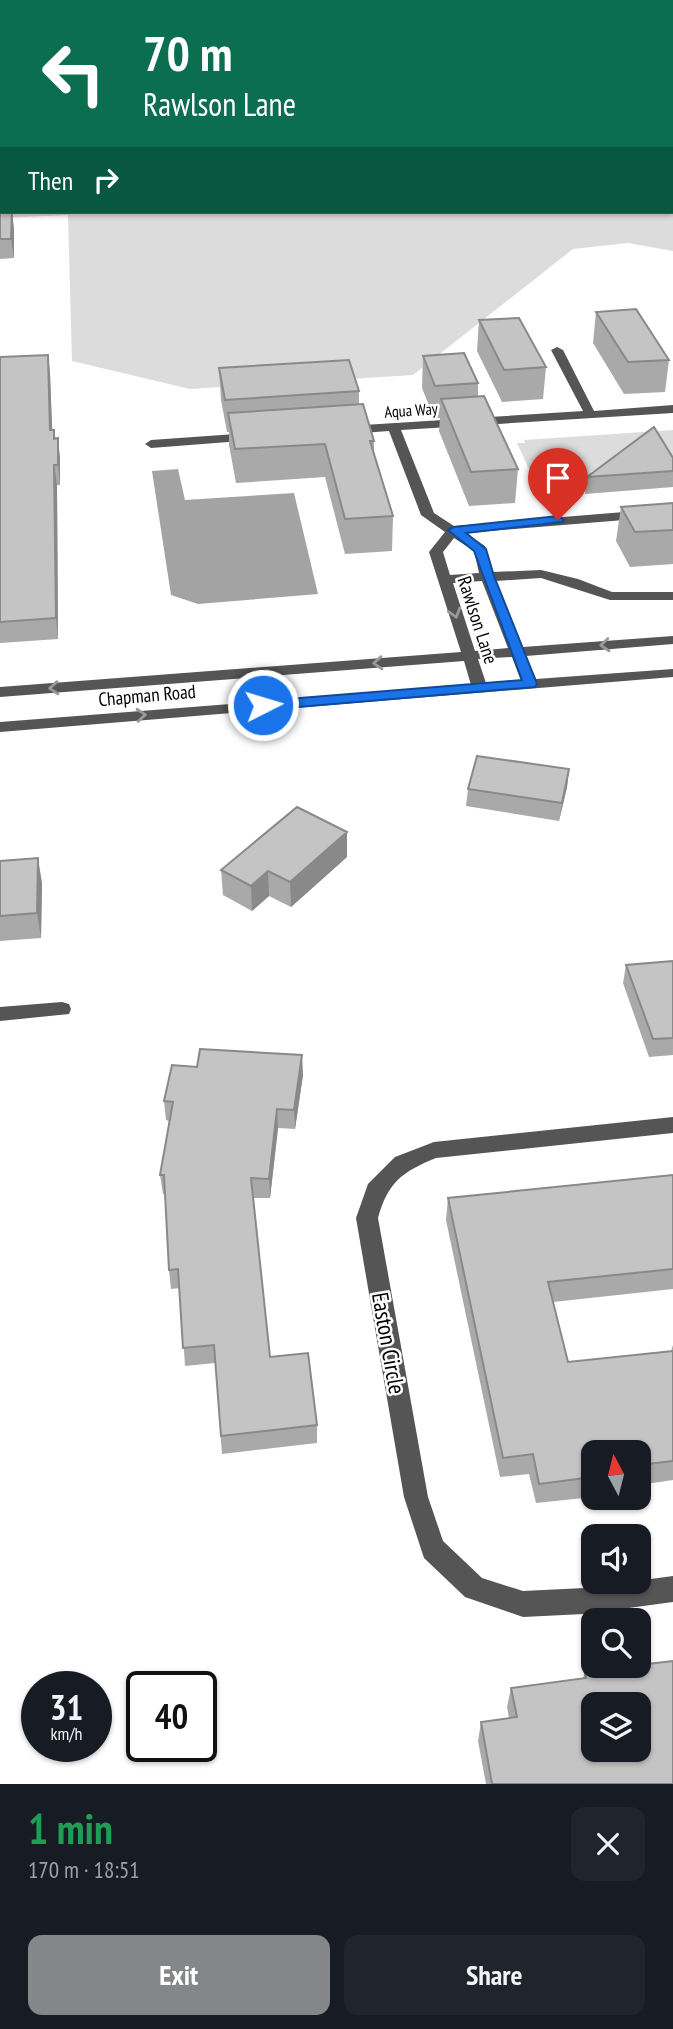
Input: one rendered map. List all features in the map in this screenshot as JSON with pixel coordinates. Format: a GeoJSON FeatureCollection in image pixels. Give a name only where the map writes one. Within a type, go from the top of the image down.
{"type":"FeatureCollection","features":[{"type":"Feature","properties":{"kind":"street"},"geometry":{"type":"LineString","coordinates":[[556,350],[590,414]]}},
{"type":"Feature","properties":{"kind":"street","name":"Aqua Way"},"geometry":{"type":"LineString","coordinates":[[330,431],[673,409]]}},
{"type":"Feature","properties":{"kind":"street","name":"Rawlson Lane"},"geometry":{"type":"LineString","coordinates":[[394,427],[428,515],[480,549],[487,576],[530,684]]}},
{"type":"Feature","properties":{"kind":"street"},"geometry":{"type":"LineString","coordinates":[[151,444],[261,436]]}},
{"type":"Feature","properties":{"kind":"street"},"geometry":{"type":"LineString","coordinates":[[454,530],[673,512]]}},
{"type":"Feature","properties":{"kind":"street","name":"Rawlson Lane"},"geometry":{"type":"LineString","coordinates":[[454,530],[436,552],[480,688]]}},
{"type":"Feature","properties":{"kind":"street"},"geometry":{"type":"LineString","coordinates":[[444,579],[541,574],[610,596],[673,596]]}},
{"type":"Feature","properties":{"kind":"street","name":"Chapman Road"},"geometry":{"type":"LineString","coordinates":[[0,692],[673,640]]}},
{"type":"Feature","properties":{"kind":"street","name":"Chapman Road"},"geometry":{"type":"LineString","coordinates":[[0,727],[673,673]]}},
{"type":"Feature","properties":{"kind":"street"},"geometry":{"type":"LineString","coordinates":[[0,1014],[62,1009]]}},
{"type":"Feature","properties":{"kind":"street","name":"Easton Circle"},"geometry":{"type":"LineString","coordinates":[[673,1125],[434,1150],[402,1163],[375,1190],[367,1218],[416,1497],[433,1549],[474,1588],[523,1604],[584,1601],[673,1589]]}},
{"type":"Feature","properties":{"kind":"shaded area"},"geometry":{"type":"Polygon","coordinates":[[[0,214],[673,214],[673,251],[628,243],[573,249],[413,375],[190,389],[72,361],[68,215],[0,218],[0,214]]]}},
{"type":"Feature","properties":{"kind":"shaded area"},"geometry":{"type":"Polygon","coordinates":[[[673,430],[673,478],[666,466],[591,471],[600,491],[541,495],[517,443],[525,443],[524,440],[673,430]]]}},
{"type":"Feature","properties":{"kind":"shaded area"},"geometry":{"type":"Polygon","coordinates":[[[178,469],[185,500],[294,493],[318,594],[198,604],[171,595],[152,471],[178,469]]]}},
{"type":"Feature","properties":{"kind":"building"},"geometry":{"type":"Polygon","coordinates":[[[0,214],[12,214],[11,239],[0,239],[0,214]]]}},
{"type":"Feature","properties":{"kind":"building"},"geometry":{"type":"Polygon","coordinates":[[[636,309],[669,360],[628,362],[596,312],[636,309]]]}},
{"type":"Feature","properties":{"kind":"building"},"geometry":{"type":"Polygon","coordinates":[[[519,318],[546,367],[504,370],[479,320],[519,318]]]}},
{"type":"Feature","properties":{"kind":"building"},"geometry":{"type":"Polygon","coordinates":[[[464,353],[478,383],[435,386],[423,356],[464,353]]]}},
{"type":"Feature","properties":{"kind":"building"},"geometry":{"type":"Polygon","coordinates":[[[48,355],[50,430],[54,430],[54,439],[58,438],[58,465],[54,465],[56,618],[0,622],[0,357],[48,355]]]}},
{"type":"Feature","properties":{"kind":"building"},"geometry":{"type":"Polygon","coordinates":[[[349,360],[359,391],[225,400],[219,368],[349,360]]]}},
{"type":"Feature","properties":{"kind":"building"},"geometry":{"type":"Polygon","coordinates":[[[484,396],[518,469],[471,472],[441,399],[484,396]]]}},
{"type":"Feature","properties":{"kind":"building"},"geometry":{"type":"Polygon","coordinates":[[[363,404],[374,441],[370,441],[393,516],[345,519],[325,444],[235,449],[228,413],[363,404]]]}},
{"type":"Feature","properties":{"kind":"building"},"geometry":{"type":"Polygon","coordinates":[[[654,427],[673,458],[673,471],[587,477],[654,427]]]}},
{"type":"Feature","properties":{"kind":"building"},"geometry":{"type":"Polygon","coordinates":[[[673,503],[673,530],[635,532],[621,507],[673,503]]]}},
{"type":"Feature","properties":{"kind":"building"},"geometry":{"type":"Polygon","coordinates":[[[477,756],[569,769],[562,803],[468,789],[477,756]]]}},
{"type":"Feature","properties":{"kind":"building"},"geometry":{"type":"Polygon","coordinates":[[[297,807],[347,832],[290,882],[268,871],[251,886],[221,870],[297,807]]]}},
{"type":"Feature","properties":{"kind":"building"},"geometry":{"type":"Polygon","coordinates":[[[38,858],[37,913],[0,916],[0,861],[38,858]]]}},
{"type":"Feature","properties":{"kind":"building"},"geometry":{"type":"Polygon","coordinates":[[[673,961],[673,1038],[653,1039],[626,965],[673,961]]]}},
{"type":"Feature","properties":{"kind":"building"},"geometry":{"type":"Polygon","coordinates":[[[200,1049],[302,1055],[294,1110],[277,1109],[269,1179],[251,1178],[270,1357],[308,1353],[317,1425],[221,1436],[214,1345],[183,1348],[178,1269],[169,1270],[164,1175],[160,1175],[173,1102],[164,1101],[172,1065],[197,1067],[200,1049]]]}},
{"type":"Feature","properties":{"kind":"building"},"geometry":{"type":"Polygon","coordinates":[[[673,1175],[673,1269],[548,1282],[568,1362],[673,1351],[673,1461],[651,1464],[651,1440],[581,1440],[581,1479],[539,1484],[533,1454],[503,1458],[448,1198],[673,1175]]]}},
{"type":"Feature","properties":{"kind":"building"},"geometry":{"type":"Polygon","coordinates":[[[673,1661],[673,1784],[492,1784],[481,1722],[517,1717],[511,1688],[586,1678],[651,1678],[651,1664],[673,1661]]]}},
{"type":"Feature","properties":{"kind":"route"},"geometry":{"type":"LineString","coordinates":[[263,705],[530,684],[487,576],[480,549],[454,530],[558,520]]}}]}
